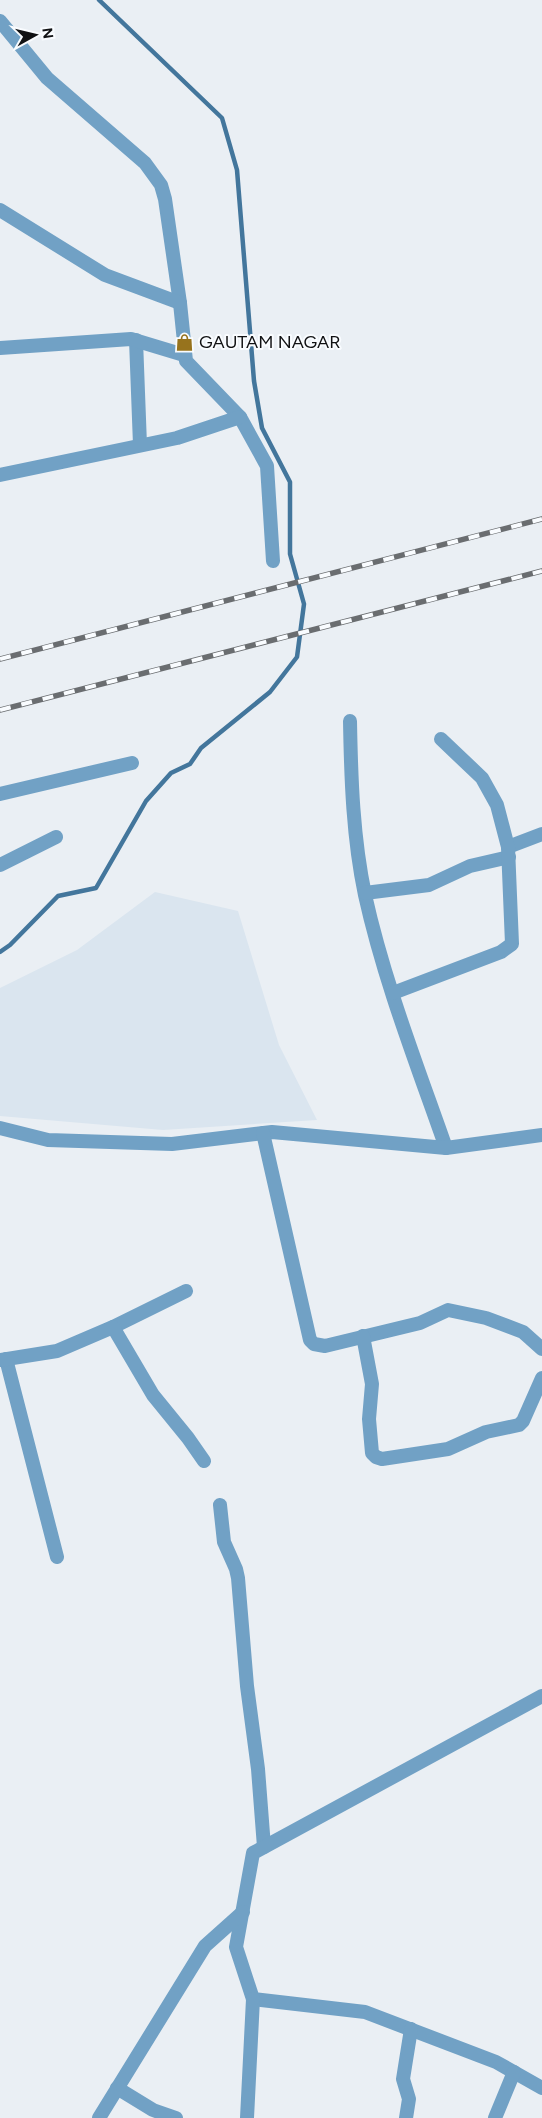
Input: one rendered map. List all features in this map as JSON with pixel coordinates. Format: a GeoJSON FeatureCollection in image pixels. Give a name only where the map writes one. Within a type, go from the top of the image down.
{"type":"FeatureCollection","features":[{"type":"Feature","properties":{"kind":"street"},"geometry":{"type":"LineString","coordinates":[[0,21],[47,78],[136,155],[154,174],[161,185],[165,199],[180,303],[184,355],[188,366],[240,417],[267,466],[273,562]]}},
{"type":"Feature","properties":{"kind":"street"},"geometry":{"type":"LineString","coordinates":[[0,210],[106,275],[180,303]]}},
{"type":"Feature","properties":{"kind":"street"},"geometry":{"type":"LineString","coordinates":[[0,348],[131,339],[184,355]]}},
{"type":"Feature","properties":{"kind":"street"},"geometry":{"type":"LineString","coordinates":[[136,340],[140,445]]}},
{"type":"Feature","properties":{"kind":"street"},"geometry":{"type":"LineString","coordinates":[[0,475],[184,437],[240,417]]}},
{"type":"Feature","properties":{"kind":"street"},"geometry":{"type":"LineString","coordinates":[[350,721],[351,800],[365,893],[378,947],[446,1148]]}},
{"type":"Feature","properties":{"kind":"street"},"geometry":{"type":"LineString","coordinates":[[393,993],[507,949],[512,944],[509,852],[497,805],[490,789],[482,778],[441,739]]}},
{"type":"Feature","properties":{"kind":"street"},"geometry":{"type":"LineString","coordinates":[[0,794],[132,763]]}},
{"type":"Feature","properties":{"kind":"street"},"geometry":{"type":"LineString","coordinates":[[365,893],[429,886],[470,866],[509,852],[542,834]]}},
{"type":"Feature","properties":{"kind":"street"},"geometry":{"type":"LineString","coordinates":[[0,865],[56,837]]}},
{"type":"Feature","properties":{"kind":"street"},"geometry":{"type":"LineString","coordinates":[[0,1128],[48,1140],[172,1144],[272,1132],[446,1148],[542,1135]]}},
{"type":"Feature","properties":{"kind":"street"},"geometry":{"type":"LineString","coordinates":[[263,1133],[310,1340],[314,1344],[325,1346],[420,1323],[448,1310],[493,1320],[523,1332],[542,1349]]}},
{"type":"Feature","properties":{"kind":"street"},"geometry":{"type":"LineString","coordinates":[[57,1557],[3,1359],[57,1351],[113,1327],[186,1291]]}},
{"type":"Feature","properties":{"kind":"street"},"geometry":{"type":"LineString","coordinates":[[113,1327],[153,1395],[204,1461]]}},
{"type":"Feature","properties":{"kind":"street"},"geometry":{"type":"LineString","coordinates":[[363,1336],[372,1384],[369,1419],[372,1453],[382,1459],[448,1449],[486,1432],[519,1425],[523,1421],[542,1378]]}},
{"type":"Feature","properties":{"kind":"street"},"geometry":{"type":"LineString","coordinates":[[220,1505],[224,1542],[238,1578],[246,1686],[258,1769],[264,1847]]}},
{"type":"Feature","properties":{"kind":"street"},"geometry":{"type":"LineString","coordinates":[[247,2118],[253,1999],[236,1947],[253,1853],[542,1696]]}},
{"type":"Feature","properties":{"kind":"street"},"geometry":{"type":"LineString","coordinates":[[99,2118],[206,1946],[243,1912]]}},
{"type":"Feature","properties":{"kind":"street"},"geometry":{"type":"LineString","coordinates":[[253,1999],[365,2012],[496,2062],[542,2088]]}},
{"type":"Feature","properties":{"kind":"street"},"geometry":{"type":"LineString","coordinates":[[406,2118],[409,2099],[403,2079],[411,2029]]}},
{"type":"Feature","properties":{"kind":"street"},"geometry":{"type":"LineString","coordinates":[[495,2118],[514,2072]]}},
{"type":"Feature","properties":{"kind":"street"},"geometry":{"type":"LineString","coordinates":[[117,2088],[153,2110],[176,2118]]}},
{"type":"Feature","properties":{"kind":"shaded area"},"geometry":{"type":"Polygon","coordinates":[[[155,892],[238,911],[279,1045],[317,1120],[163,1130],[0,1116],[0,988],[77,950],[155,892]]]}},
{"type":"Feature","properties":{"kind":"waterway"},"geometry":{"type":"LineString","coordinates":[[0,952],[10,945],[58,896],[96,888],[146,801],[171,773],[190,764],[201,748],[270,692],[297,657],[304,604],[290,554],[290,482],[262,428],[254,381],[237,170],[222,118],[99,0]]}},
{"type":"Feature","properties":{"kind":"railway"},"geometry":{"type":"LineString","coordinates":[[0,659],[542,519]]}},
{"type":"Feature","properties":{"kind":"railway"},"geometry":{"type":"LineString","coordinates":[[0,710],[542,571]]}},
{"type":"Feature","properties":{"kind":"place","name":"GAUTAM NAGAR"},"geometry":{"type":"Point","coordinates":[185,342]}}]}
